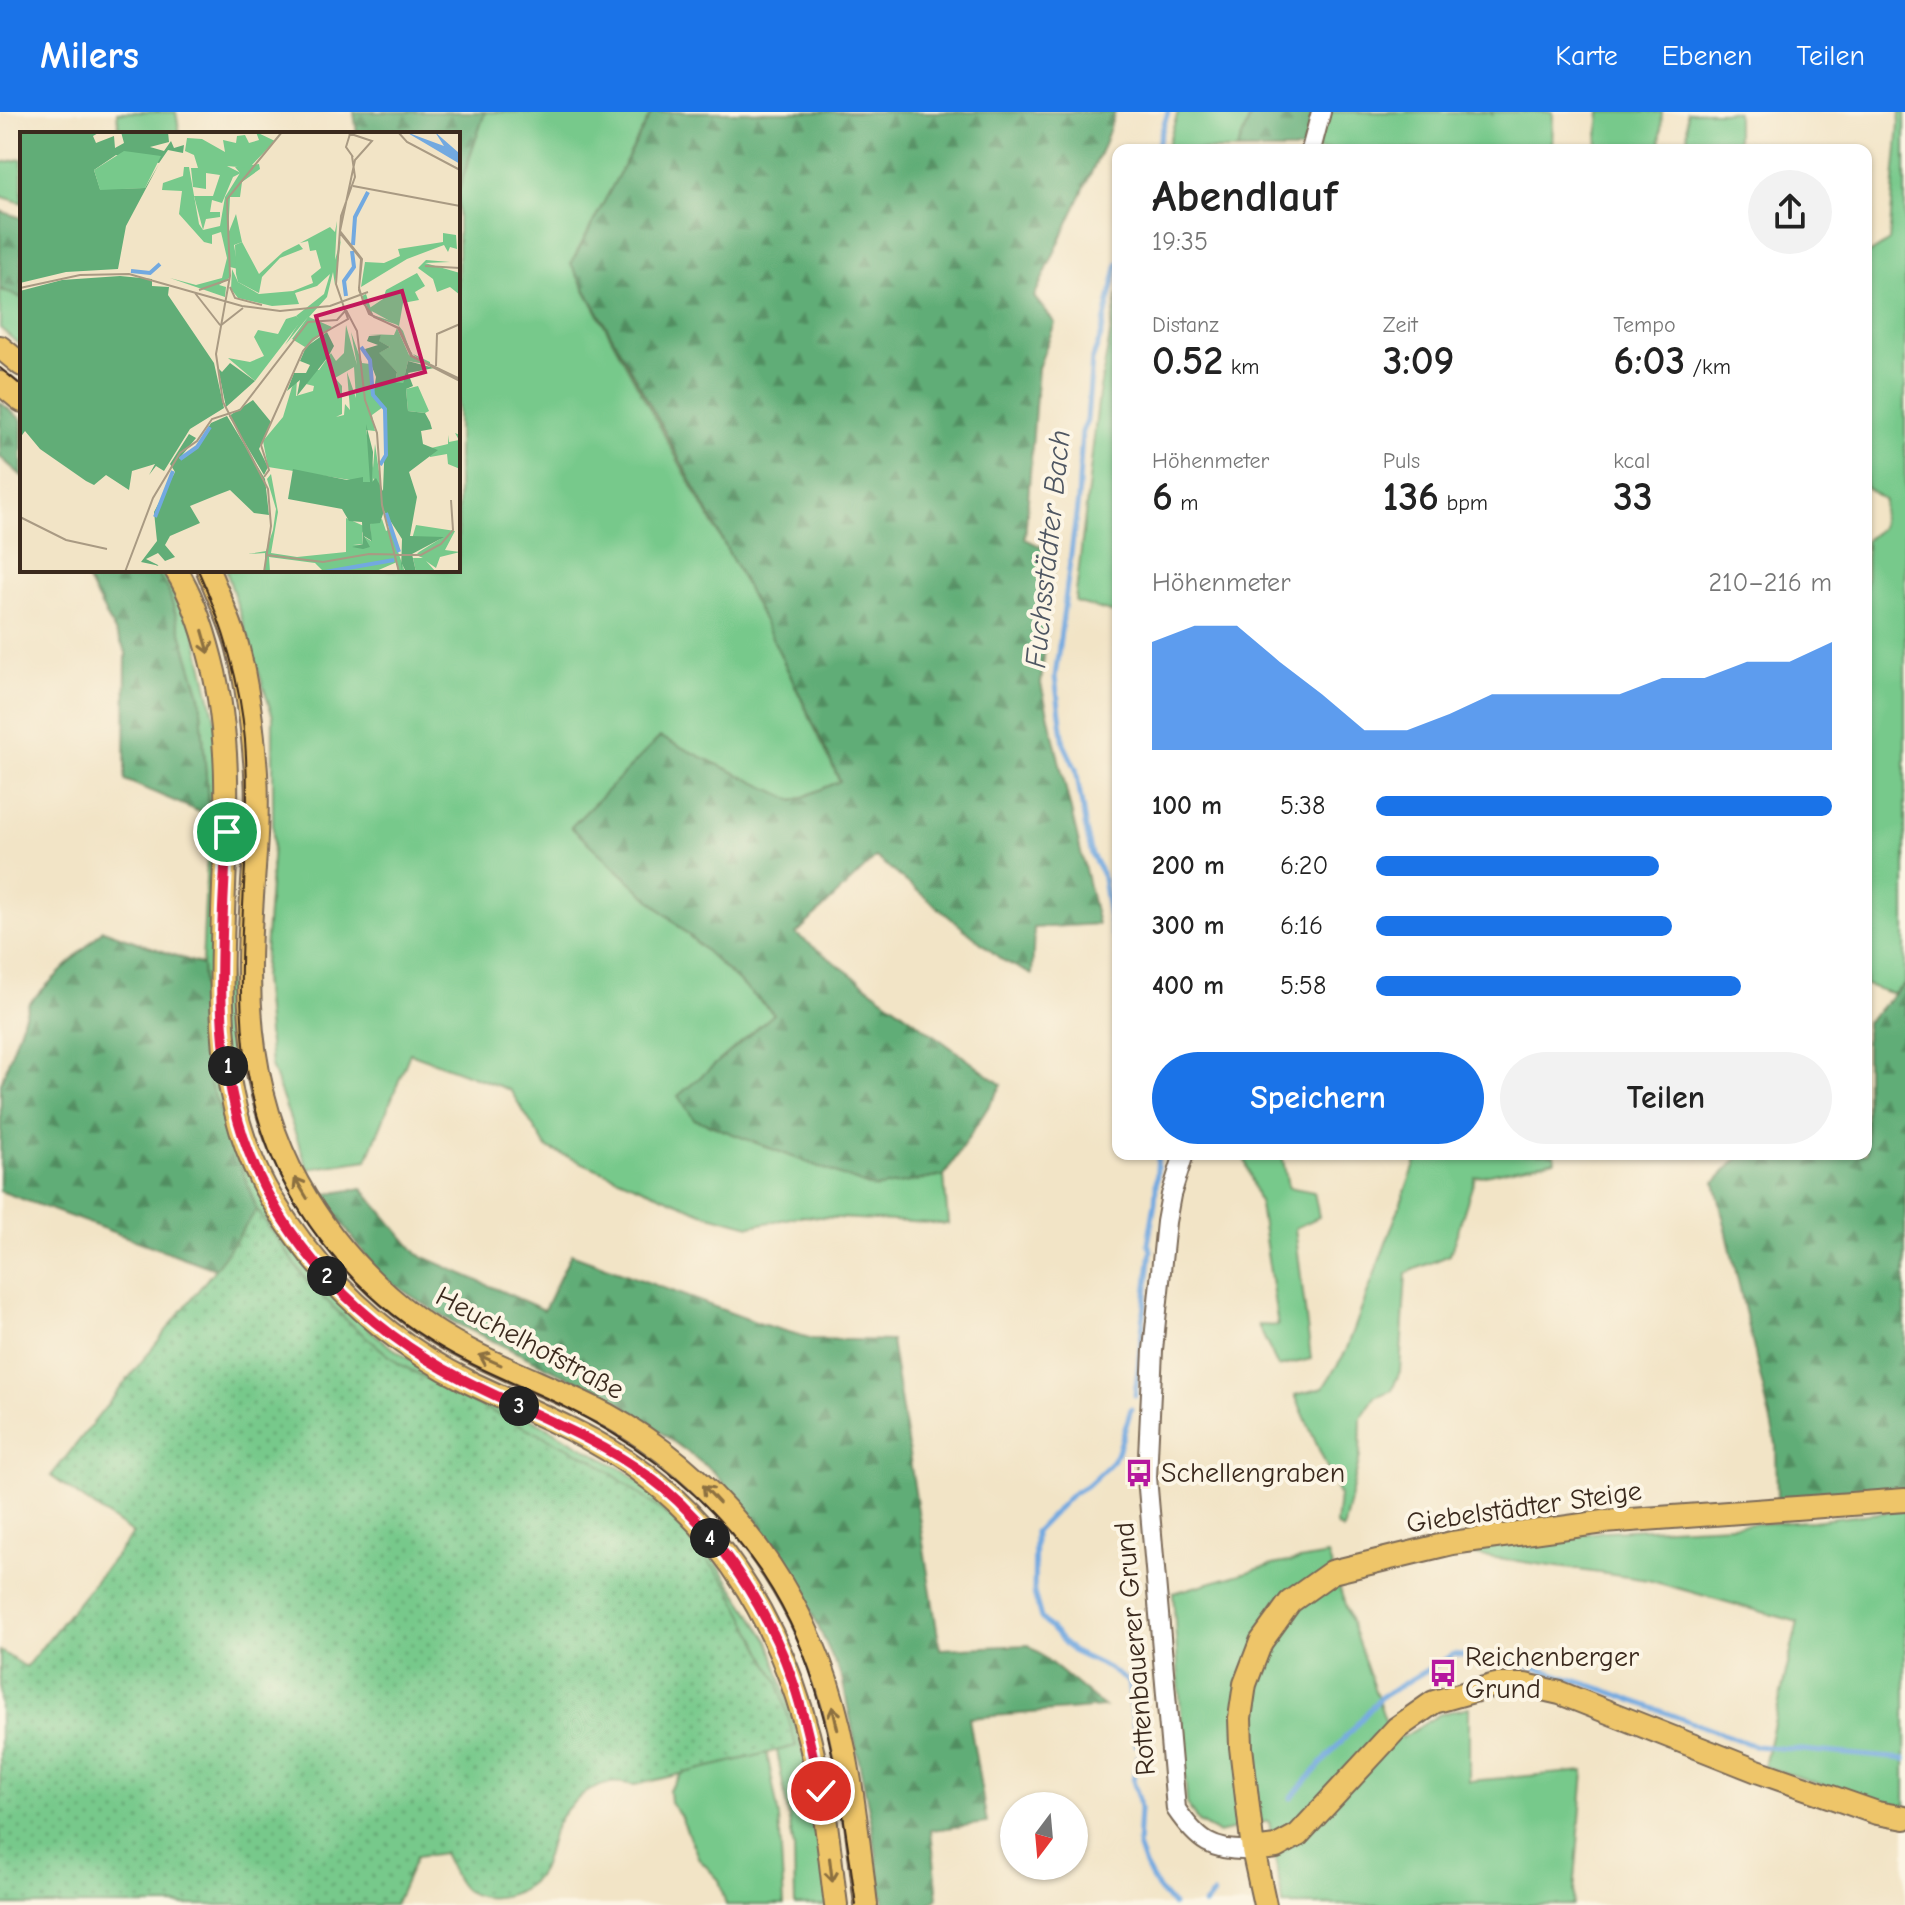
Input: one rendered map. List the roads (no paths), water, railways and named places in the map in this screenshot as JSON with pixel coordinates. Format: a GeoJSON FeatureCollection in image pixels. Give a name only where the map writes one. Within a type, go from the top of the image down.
{"type":"FeatureCollection","features":[{"type":"Feature","properties":{"kind":"main road"},"geometry":{"type":"LineString","coordinates":[[0,347],[20,363]]}},
{"type":"Feature","properties":{"kind":"main road"},"geometry":{"type":"LineString","coordinates":[[0,383],[20,399]]}},
{"type":"Feature","properties":{"kind":"main road","name":"Heuchelhofstraße"},"geometry":{"type":"LineString","coordinates":[[177,572],[187,587],[204,633],[221,696],[228,768],[222,1017],[243,1137],[268,1193],[301,1246],[339,1291],[371,1320],[434,1364],[593,1441],[650,1477],[688,1512],[736,1568],[769,1624],[793,1680],[821,1791],[836,1905]]}},
{"type":"Feature","properties":{"kind":"main road","name":"Heuchelhofstraße"},"geometry":{"type":"LineString","coordinates":[[209,572],[236,642],[250,706],[256,791],[249,973],[254,1047],[268,1118],[291,1171],[326,1229],[357,1267],[391,1298],[424,1324],[468,1350],[609,1416],[663,1452],[700,1483],[743,1529],[768,1562],[802,1621],[827,1685],[852,1796],[866,1905]]}},
{"type":"Feature","properties":{"kind":"main road","name":"Giebelstädter Steige"},"geometry":{"type":"LineString","coordinates":[[1265,1905],[1253,1850],[1241,1747],[1240,1718],[1245,1684],[1261,1642],[1290,1602],[1332,1572],[1452,1543],[1604,1522],[1905,1500]]}},
{"type":"Feature","properties":{"kind":"main road"},"geometry":{"type":"LineString","coordinates":[[1253,1850],[1276,1847],[1298,1835],[1397,1728],[1434,1702],[1495,1685],[1525,1685],[1560,1693],[1757,1771],[1877,1813],[1905,1818]]}},
{"type":"Feature","properties":{"kind":"street"},"geometry":{"type":"LineString","coordinates":[[1313,144],[1321,112]]}},
{"type":"Feature","properties":{"kind":"street","name":"Rottenbauerer Grund"},"geometry":{"type":"LineString","coordinates":[[1182,1160],[1166,1222],[1153,1350],[1147,1477],[1176,1809],[1194,1835],[1236,1851],[1253,1850]]}},
{"type":"Feature","properties":{"kind":"waterway","name":"Fuchsstädter Bach"},"geometry":{"type":"LineString","coordinates":[[1158,144],[1168,112]]}},
{"type":"Feature","properties":{"kind":"waterway","name":"Fuchsstädter Bach"},"geometry":{"type":"LineString","coordinates":[[1112,289],[1092,360],[1055,677],[1064,744],[1076,769],[1086,830],[1092,855],[1102,873],[1112,934]]}},
{"type":"Feature","properties":{"kind":"waterway","name":"Fuchsstädter Bach"},"geometry":{"type":"LineString","coordinates":[[1135,1395],[1158,1160]]}},
{"type":"Feature","properties":{"kind":"waterway","name":"Fuchsstädter Bach"},"geometry":{"type":"LineString","coordinates":[[1131,1409],[1118,1452],[1109,1465],[1089,1484],[1072,1494],[1035,1532],[1034,1593],[1041,1618],[1072,1651],[1108,1668],[1128,1682],[1136,1745]]}},
{"type":"Feature","properties":{"kind":"waterway"},"geometry":{"type":"LineString","coordinates":[[1291,1798],[1381,1697],[1454,1654],[1514,1661],[1605,1690],[1755,1746],[1905,1759]]}},
{"type":"Feature","properties":{"kind":"waterway","name":"Fuchsstädter Bach"},"geometry":{"type":"LineString","coordinates":[[1137,1757],[1133,1781],[1140,1809],[1138,1846],[1158,1889],[1173,1905]]}},
{"type":"Feature","properties":{"kind":"waterway"},"geometry":{"type":"LineString","coordinates":[[1204,1905],[1213,1895]]}},
{"type":"Feature","properties":{"kind":"tram line"},"geometry":{"type":"LineString","coordinates":[[0,368],[20,384]]}},
{"type":"Feature","properties":{"kind":"tram line"},"geometry":{"type":"LineString","coordinates":[[199,572],[229,653],[243,718],[247,800],[241,977],[243,1035],[251,1092],[268,1149],[312,1230],[349,1275],[392,1314],[440,1347],[561,1405],[631,1445],[694,1495],[748,1554],[790,1623],[816,1689],[834,1761],[856,1905]]}},
{"type":"Feature","properties":{"kind":"place","name":"Schellengraben"},"geometry":{"type":"Point","coordinates":[1139,1473]}},
{"type":"Feature","properties":{"kind":"place","name":"Reichenberger Grund"},"geometry":{"type":"Point","coordinates":[1443,1673]}}]}
